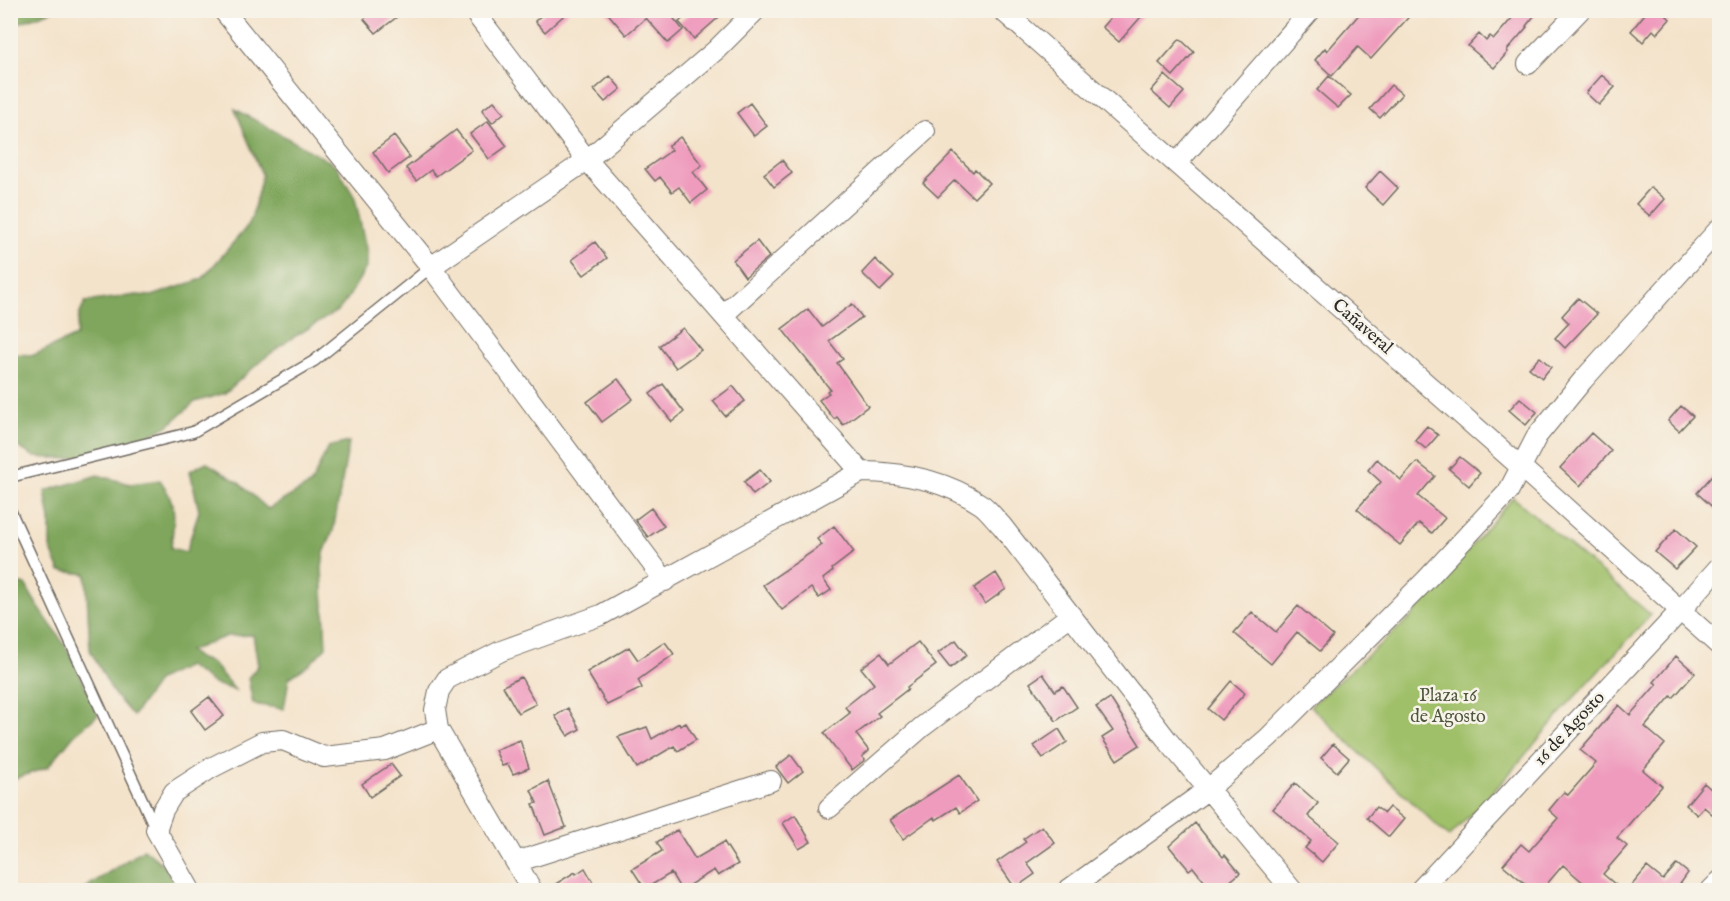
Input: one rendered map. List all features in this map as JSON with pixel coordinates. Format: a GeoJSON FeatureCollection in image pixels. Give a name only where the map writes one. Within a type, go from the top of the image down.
{"type":"FeatureCollection","features":[{"type":"Feature","properties":{"kind":"street"},"geometry":{"type":"LineString","coordinates":[[224,10],[431,267],[665,581]]}},
{"type":"Feature","properties":{"kind":"street"},"geometry":{"type":"LineString","coordinates":[[473,10],[587,160],[861,472]]}},
{"type":"Feature","properties":{"kind":"street"},"geometry":{"type":"LineString","coordinates":[[431,267],[587,160],[716,50],[756,10]]}},
{"type":"Feature","properties":{"kind":"street","name":"Cañaveral"},"geometry":{"type":"LineString","coordinates":[[1002,10],[1522,468],[1719,646]]}},
{"type":"Feature","properties":{"kind":"street"},"geometry":{"type":"LineString","coordinates":[[1177,164],[1311,10]]}},
{"type":"Feature","properties":{"kind":"street"},"geometry":{"type":"LineString","coordinates":[[1528,64],[1580,10]]}},
{"type":"Feature","properties":{"kind":"street"},"geometry":{"type":"LineString","coordinates":[[723,315],[925,131]]}},
{"type":"Feature","properties":{"kind":"street"},"geometry":{"type":"LineString","coordinates":[[1068,891],[1208,790],[1268,738],[1426,580],[1509,492],[1537,436],[1582,380],[1719,228]]}},
{"type":"Feature","properties":{"kind":"street"},"geometry":{"type":"LineString","coordinates":[[532,891],[438,729],[435,710],[439,691],[447,679],[501,651],[601,615],[861,472],[896,472],[951,487],[984,506],[1208,790],[1292,891]]}},
{"type":"Feature","properties":{"kind":"street","name":"16 de Agosto"},"geometry":{"type":"LineString","coordinates":[[1420,891],[1719,566]]}},
{"type":"Feature","properties":{"kind":"street"},"geometry":{"type":"LineString","coordinates":[[829,808],[922,727],[1071,615]]}},
{"type":"Feature","properties":{"kind":"street"},"geometry":{"type":"LineString","coordinates":[[190,891],[156,830],[163,810],[174,792],[211,768],[262,742],[283,740],[324,757],[385,750],[438,729]]}},
{"type":"Feature","properties":{"kind":"street"},"geometry":{"type":"LineString","coordinates":[[516,862],[771,781]]}},
{"type":"Feature","properties":{"kind":"street"},"geometry":{"type":"LineString","coordinates":[[1711,891],[1719,880]]}},
{"type":"Feature","properties":{"kind":"lane"},"geometry":{"type":"LineString","coordinates":[[10,477],[193,432],[314,361],[431,267]]}},
{"type":"Feature","properties":{"kind":"lane"},"geometry":{"type":"LineString","coordinates":[[10,510],[156,830]]}},
{"type":"Feature","properties":{"kind":"green space"},"geometry":{"type":"Polygon","coordinates":[[[11,10],[52,10],[52,11],[11,26],[11,10]]]}},
{"type":"Feature","properties":{"kind":"green space"},"geometry":{"type":"Polygon","coordinates":[[[235,109],[336,165],[355,198],[367,253],[367,266],[348,298],[339,310],[289,340],[262,360],[225,393],[195,402],[169,425],[137,443],[68,459],[35,457],[11,443],[11,354],[34,355],[76,336],[79,316],[85,302],[136,295],[152,296],[202,279],[245,229],[252,216],[262,175],[235,109]]]}},
{"type":"Feature","properties":{"kind":"green space"},"geometry":{"type":"Polygon","coordinates":[[[349,442],[333,531],[324,553],[322,568],[326,647],[309,665],[289,678],[284,709],[253,704],[248,678],[258,666],[253,635],[227,636],[189,651],[198,658],[212,663],[235,690],[214,684],[188,666],[158,680],[133,716],[114,694],[90,650],[86,574],[60,571],[50,548],[50,520],[45,491],[98,475],[130,484],[160,480],[173,505],[171,548],[186,552],[199,511],[190,471],[206,462],[238,482],[268,509],[311,484],[328,447],[349,442]]]}},
{"type":"Feature","properties":{"kind":"green space","name":"Plaza 16 de Agosto"},"geometry":{"type":"Polygon","coordinates":[[[1513,497],[1651,615],[1569,703],[1504,780],[1449,837],[1310,706],[1411,617],[1513,497]]]}},
{"type":"Feature","properties":{"kind":"green space"},"geometry":{"type":"Polygon","coordinates":[[[10,582],[26,585],[71,655],[98,715],[74,735],[48,767],[14,779],[11,783],[10,582]]]}},
{"type":"Feature","properties":{"kind":"green space"},"geometry":{"type":"Polygon","coordinates":[[[144,849],[166,867],[178,890],[82,890],[144,849]]]}},
{"type":"Feature","properties":{"kind":"building"},"geometry":{"type":"Polygon","coordinates":[[[375,10],[406,10],[376,33],[364,19],[375,10]]]}},
{"type":"Feature","properties":{"kind":"building"},"geometry":{"type":"Polygon","coordinates":[[[547,10],[570,10],[545,32],[535,21],[547,10]]]}},
{"type":"Feature","properties":{"kind":"building"},"geometry":{"type":"Polygon","coordinates":[[[605,10],[667,10],[683,30],[668,43],[646,18],[626,35],[605,10]]]}},
{"type":"Feature","properties":{"kind":"building"},"geometry":{"type":"Polygon","coordinates":[[[693,10],[727,10],[694,39],[679,22],[693,10]]]}},
{"type":"Feature","properties":{"kind":"building"},"geometry":{"type":"Polygon","coordinates":[[[1117,10],[1147,10],[1119,42],[1102,27],[1117,10]]]}},
{"type":"Feature","properties":{"kind":"building"},"geometry":{"type":"Polygon","coordinates":[[[1363,10],[1415,10],[1371,59],[1358,47],[1332,76],[1315,60],[1325,48],[1327,51],[1363,10]]]}},
{"type":"Feature","properties":{"kind":"building"},"geometry":{"type":"Polygon","coordinates":[[[1519,10],[1539,10],[1494,68],[1468,46],[1479,34],[1486,41],[1490,36],[1494,39],[1519,10]]]}},
{"type":"Feature","properties":{"kind":"building"},"geometry":{"type":"Polygon","coordinates":[[[1648,10],[1661,10],[1670,19],[1657,34],[1653,30],[1643,42],[1631,31],[1648,10]]]}},
{"type":"Feature","properties":{"kind":"building"},"geometry":{"type":"Polygon","coordinates":[[[1180,39],[1194,52],[1173,76],[1159,63],[1180,39]]]}},
{"type":"Feature","properties":{"kind":"building"},"geometry":{"type":"Polygon","coordinates":[[[1165,75],[1184,92],[1170,108],[1151,91],[1165,75]]]}},
{"type":"Feature","properties":{"kind":"building"},"geometry":{"type":"Polygon","coordinates":[[[1602,75],[1615,87],[1599,105],[1586,93],[1602,75]]]}},
{"type":"Feature","properties":{"kind":"building"},"geometry":{"type":"Polygon","coordinates":[[[610,76],[621,89],[605,102],[594,90],[610,76]]]}},
{"type":"Feature","properties":{"kind":"building"},"geometry":{"type":"Polygon","coordinates":[[[1329,76],[1351,95],[1338,108],[1317,90],[1329,76]]]}},
{"type":"Feature","properties":{"kind":"building"},"geometry":{"type":"Polygon","coordinates":[[[1391,85],[1402,94],[1380,118],[1370,109],[1391,85]]]}},
{"type":"Feature","properties":{"kind":"building"},"geometry":{"type":"Polygon","coordinates":[[[494,101],[504,113],[492,123],[482,110],[494,101]]]}},
{"type":"Feature","properties":{"kind":"building"},"geometry":{"type":"Polygon","coordinates":[[[750,103],[767,126],[754,136],[737,113],[750,103]]]}},
{"type":"Feature","properties":{"kind":"building"},"geometry":{"type":"Polygon","coordinates":[[[488,121],[507,146],[489,159],[470,134],[488,121]]]}},
{"type":"Feature","properties":{"kind":"building"},"geometry":{"type":"Polygon","coordinates":[[[456,130],[472,150],[436,176],[431,170],[416,181],[406,168],[456,130]]]}},
{"type":"Feature","properties":{"kind":"building"},"geometry":{"type":"Polygon","coordinates":[[[394,136],[410,157],[388,173],[373,152],[394,136]]]}},
{"type":"Feature","properties":{"kind":"building"},"geometry":{"type":"Polygon","coordinates":[[[680,137],[702,165],[693,172],[707,190],[691,203],[679,187],[672,192],[660,177],[655,181],[645,169],[672,150],[668,146],[680,137]]]}},
{"type":"Feature","properties":{"kind":"building"},"geometry":{"type":"Polygon","coordinates":[[[953,152],[973,172],[975,169],[989,183],[974,198],[955,180],[938,197],[923,183],[953,152]]]}},
{"type":"Feature","properties":{"kind":"building"},"geometry":{"type":"Polygon","coordinates":[[[782,160],[792,173],[774,187],[764,174],[782,160]]]}},
{"type":"Feature","properties":{"kind":"building"},"geometry":{"type":"Polygon","coordinates":[[[1380,171],[1398,188],[1383,205],[1365,188],[1380,171]]]}},
{"type":"Feature","properties":{"kind":"building"},"geometry":{"type":"Polygon","coordinates":[[[1651,187],[1665,199],[1650,216],[1636,204],[1651,187]]]}},
{"type":"Feature","properties":{"kind":"building"},"geometry":{"type":"Polygon","coordinates":[[[757,241],[769,257],[745,277],[733,260],[757,241]]]}},
{"type":"Feature","properties":{"kind":"building"},"geometry":{"type":"Polygon","coordinates":[[[595,242],[607,258],[584,275],[572,260],[595,242]]]}},
{"type":"Feature","properties":{"kind":"building"},"geometry":{"type":"Polygon","coordinates":[[[875,259],[894,277],[880,291],[862,273],[875,259]]]}},
{"type":"Feature","properties":{"kind":"building"},"geometry":{"type":"Polygon","coordinates":[[[1578,298],[1597,314],[1565,348],[1555,338],[1569,323],[1562,316],[1578,298]]]}},
{"type":"Feature","properties":{"kind":"building"},"geometry":{"type":"Polygon","coordinates":[[[852,304],[862,317],[829,341],[843,359],[837,363],[868,406],[843,425],[837,417],[834,419],[819,400],[829,393],[827,391],[830,389],[782,329],[808,309],[822,327],[852,304]]]}},
{"type":"Feature","properties":{"kind":"building"},"geometry":{"type":"Polygon","coordinates":[[[683,328],[701,350],[676,368],[659,346],[683,328]]]}},
{"type":"Feature","properties":{"kind":"building"},"geometry":{"type":"Polygon","coordinates":[[[1540,357],[1551,367],[1542,378],[1529,368],[1540,357]]]}},
{"type":"Feature","properties":{"kind":"building"},"geometry":{"type":"Polygon","coordinates":[[[618,379],[633,399],[602,422],[587,402],[618,379]]]}},
{"type":"Feature","properties":{"kind":"building"},"geometry":{"type":"Polygon","coordinates":[[[663,384],[684,412],[672,422],[650,394],[663,384]]]}},
{"type":"Feature","properties":{"kind":"building"},"geometry":{"type":"Polygon","coordinates":[[[733,386],[745,401],[725,416],[713,401],[733,386]]]}},
{"type":"Feature","properties":{"kind":"building"},"geometry":{"type":"Polygon","coordinates":[[[1520,398],[1537,412],[1526,425],[1509,410],[1520,398]]]}},
{"type":"Feature","properties":{"kind":"building"},"geometry":{"type":"Polygon","coordinates":[[[1681,406],[1693,416],[1679,431],[1668,421],[1681,406]]]}},
{"type":"Feature","properties":{"kind":"building"},"geometry":{"type":"Polygon","coordinates":[[[1427,426],[1438,435],[1426,449],[1415,440],[1427,426]]]}},
{"type":"Feature","properties":{"kind":"building"},"geometry":{"type":"Polygon","coordinates":[[[1591,433],[1611,451],[1580,486],[1560,468],[1591,433]]]}},
{"type":"Feature","properties":{"kind":"building"},"geometry":{"type":"Polygon","coordinates":[[[1460,457],[1480,473],[1469,486],[1449,469],[1460,457]]]}},
{"type":"Feature","properties":{"kind":"building"},"geometry":{"type":"Polygon","coordinates":[[[1377,459],[1401,480],[1417,462],[1435,476],[1418,496],[1445,518],[1432,533],[1419,523],[1400,545],[1357,509],[1381,482],[1368,470],[1377,459]]]}},
{"type":"Feature","properties":{"kind":"building"},"geometry":{"type":"Polygon","coordinates":[[[1719,468],[1719,513],[1697,493],[1719,468]]]}},
{"type":"Feature","properties":{"kind":"building"},"geometry":{"type":"Polygon","coordinates":[[[760,470],[770,482],[753,495],[744,482],[760,470]]]}},
{"type":"Feature","properties":{"kind":"building"},"geometry":{"type":"Polygon","coordinates":[[[651,508],[664,526],[648,537],[635,520],[651,508]]]}},
{"type":"Feature","properties":{"kind":"building"},"geometry":{"type":"Polygon","coordinates":[[[834,526],[854,552],[823,579],[831,590],[819,598],[811,588],[782,610],[763,585],[822,545],[817,539],[834,526]]]}},
{"type":"Feature","properties":{"kind":"building"},"geometry":{"type":"Polygon","coordinates":[[[1676,529],[1696,547],[1675,569],[1655,552],[1676,529]]]}},
{"type":"Feature","properties":{"kind":"building"},"geometry":{"type":"Polygon","coordinates":[[[996,573],[1006,589],[985,604],[974,588],[996,573]]]}},
{"type":"Feature","properties":{"kind":"building"},"geometry":{"type":"Polygon","coordinates":[[[1298,606],[1333,636],[1320,651],[1297,632],[1271,664],[1234,633],[1252,612],[1276,632],[1298,606]]]}},
{"type":"Feature","properties":{"kind":"building"},"geometry":{"type":"Polygon","coordinates":[[[956,640],[967,655],[950,668],[938,653],[956,640]]]}},
{"type":"Feature","properties":{"kind":"building"},"geometry":{"type":"Polygon","coordinates":[[[665,642],[674,654],[638,680],[642,688],[607,705],[587,672],[629,647],[638,660],[665,642]]]}},
{"type":"Feature","properties":{"kind":"building"},"geometry":{"type":"Polygon","coordinates":[[[918,642],[936,665],[907,687],[908,689],[877,713],[880,716],[856,734],[869,751],[862,757],[865,760],[852,770],[824,733],[850,713],[845,707],[874,684],[861,668],[881,653],[889,664],[918,642]]]}},
{"type":"Feature","properties":{"kind":"building"},"geometry":{"type":"Polygon","coordinates":[[[1676,656],[1695,673],[1673,698],[1671,696],[1645,727],[1665,744],[1643,770],[1662,786],[1617,838],[1627,846],[1603,874],[1623,891],[1593,891],[1563,865],[1541,891],[1534,891],[1503,865],[1521,844],[1529,851],[1558,818],[1549,810],[1564,792],[1568,795],[1596,763],[1580,750],[1619,705],[1630,715],[1657,684],[1654,682],[1676,656]]]}},
{"type":"Feature","properties":{"kind":"building"},"geometry":{"type":"Polygon","coordinates":[[[1043,674],[1055,691],[1063,686],[1077,707],[1056,721],[1030,683],[1043,674]]]}},
{"type":"Feature","properties":{"kind":"building"},"geometry":{"type":"Polygon","coordinates":[[[521,677],[536,704],[518,713],[503,686],[521,677]]]}},
{"type":"Feature","properties":{"kind":"building"},"geometry":{"type":"Polygon","coordinates":[[[1231,681],[1245,693],[1221,720],[1208,709],[1231,681]]]}},
{"type":"Feature","properties":{"kind":"building"},"geometry":{"type":"Polygon","coordinates":[[[209,697],[224,716],[205,730],[191,711],[209,697]]]}},
{"type":"Feature","properties":{"kind":"building"},"geometry":{"type":"Polygon","coordinates":[[[1110,698],[1140,745],[1117,760],[1102,738],[1113,731],[1096,707],[1110,698]]]}},
{"type":"Feature","properties":{"kind":"building"},"geometry":{"type":"Polygon","coordinates":[[[568,708],[580,729],[568,736],[555,716],[568,708]]]}},
{"type":"Feature","properties":{"kind":"building"},"geometry":{"type":"Polygon","coordinates":[[[679,723],[680,726],[686,723],[696,740],[678,751],[674,746],[637,768],[618,737],[647,727],[652,739],[679,723]]]}},
{"type":"Feature","properties":{"kind":"building"},"geometry":{"type":"Polygon","coordinates":[[[1059,729],[1067,742],[1043,758],[1034,746],[1059,729]]]}},
{"type":"Feature","properties":{"kind":"building"},"geometry":{"type":"Polygon","coordinates":[[[520,740],[529,768],[513,774],[508,764],[502,766],[495,750],[520,740]]]}},
{"type":"Feature","properties":{"kind":"building"},"geometry":{"type":"Polygon","coordinates":[[[1333,744],[1349,758],[1337,772],[1321,758],[1333,744]]]}},
{"type":"Feature","properties":{"kind":"building"},"geometry":{"type":"Polygon","coordinates":[[[791,755],[803,771],[788,783],[776,767],[791,755]]]}},
{"type":"Feature","properties":{"kind":"building"},"geometry":{"type":"Polygon","coordinates":[[[391,764],[400,776],[370,797],[362,784],[391,764]]]}},
{"type":"Feature","properties":{"kind":"building"},"geometry":{"type":"Polygon","coordinates":[[[959,775],[977,801],[960,813],[956,807],[936,820],[934,817],[903,839],[890,820],[959,775]]]}},
{"type":"Feature","properties":{"kind":"building"},"geometry":{"type":"Polygon","coordinates":[[[548,781],[566,827],[545,835],[533,804],[537,803],[531,790],[548,781]]]}},
{"type":"Feature","properties":{"kind":"building"},"geometry":{"type":"Polygon","coordinates":[[[1295,783],[1318,803],[1308,816],[1339,842],[1322,862],[1305,848],[1311,841],[1273,809],[1295,783]]]}},
{"type":"Feature","properties":{"kind":"building"},"geometry":{"type":"Polygon","coordinates":[[[1704,783],[1719,796],[1719,820],[1704,807],[1697,815],[1686,805],[1704,783]]]}},
{"type":"Feature","properties":{"kind":"building"},"geometry":{"type":"Polygon","coordinates":[[[1376,807],[1384,813],[1389,807],[1404,819],[1389,837],[1367,818],[1376,807]]]}},
{"type":"Feature","properties":{"kind":"building"},"geometry":{"type":"Polygon","coordinates":[[[795,815],[811,842],[799,849],[783,823],[795,815]]]}},
{"type":"Feature","properties":{"kind":"building"},"geometry":{"type":"Polygon","coordinates":[[[1195,823],[1223,857],[1225,855],[1240,873],[1227,884],[1232,891],[1212,891],[1193,867],[1189,870],[1169,846],[1195,823]]]}},
{"type":"Feature","properties":{"kind":"building"},"geometry":{"type":"Polygon","coordinates":[[[1042,826],[1055,843],[1027,863],[1035,874],[1015,888],[997,862],[1026,842],[1023,839],[1042,826]]]}},
{"type":"Feature","properties":{"kind":"building"},"geometry":{"type":"Polygon","coordinates":[[[677,830],[695,859],[724,842],[738,864],[718,876],[714,870],[681,890],[671,873],[645,889],[632,869],[662,851],[657,842],[677,830]]]}},
{"type":"Feature","properties":{"kind":"building"},"geometry":{"type":"Polygon","coordinates":[[[1677,864],[1688,873],[1675,891],[1627,891],[1647,867],[1663,880],[1677,864]]]}},
{"type":"Feature","properties":{"kind":"building"},"geometry":{"type":"Polygon","coordinates":[[[585,868],[598,891],[544,891],[575,872],[576,874],[585,868]]]}}]}
